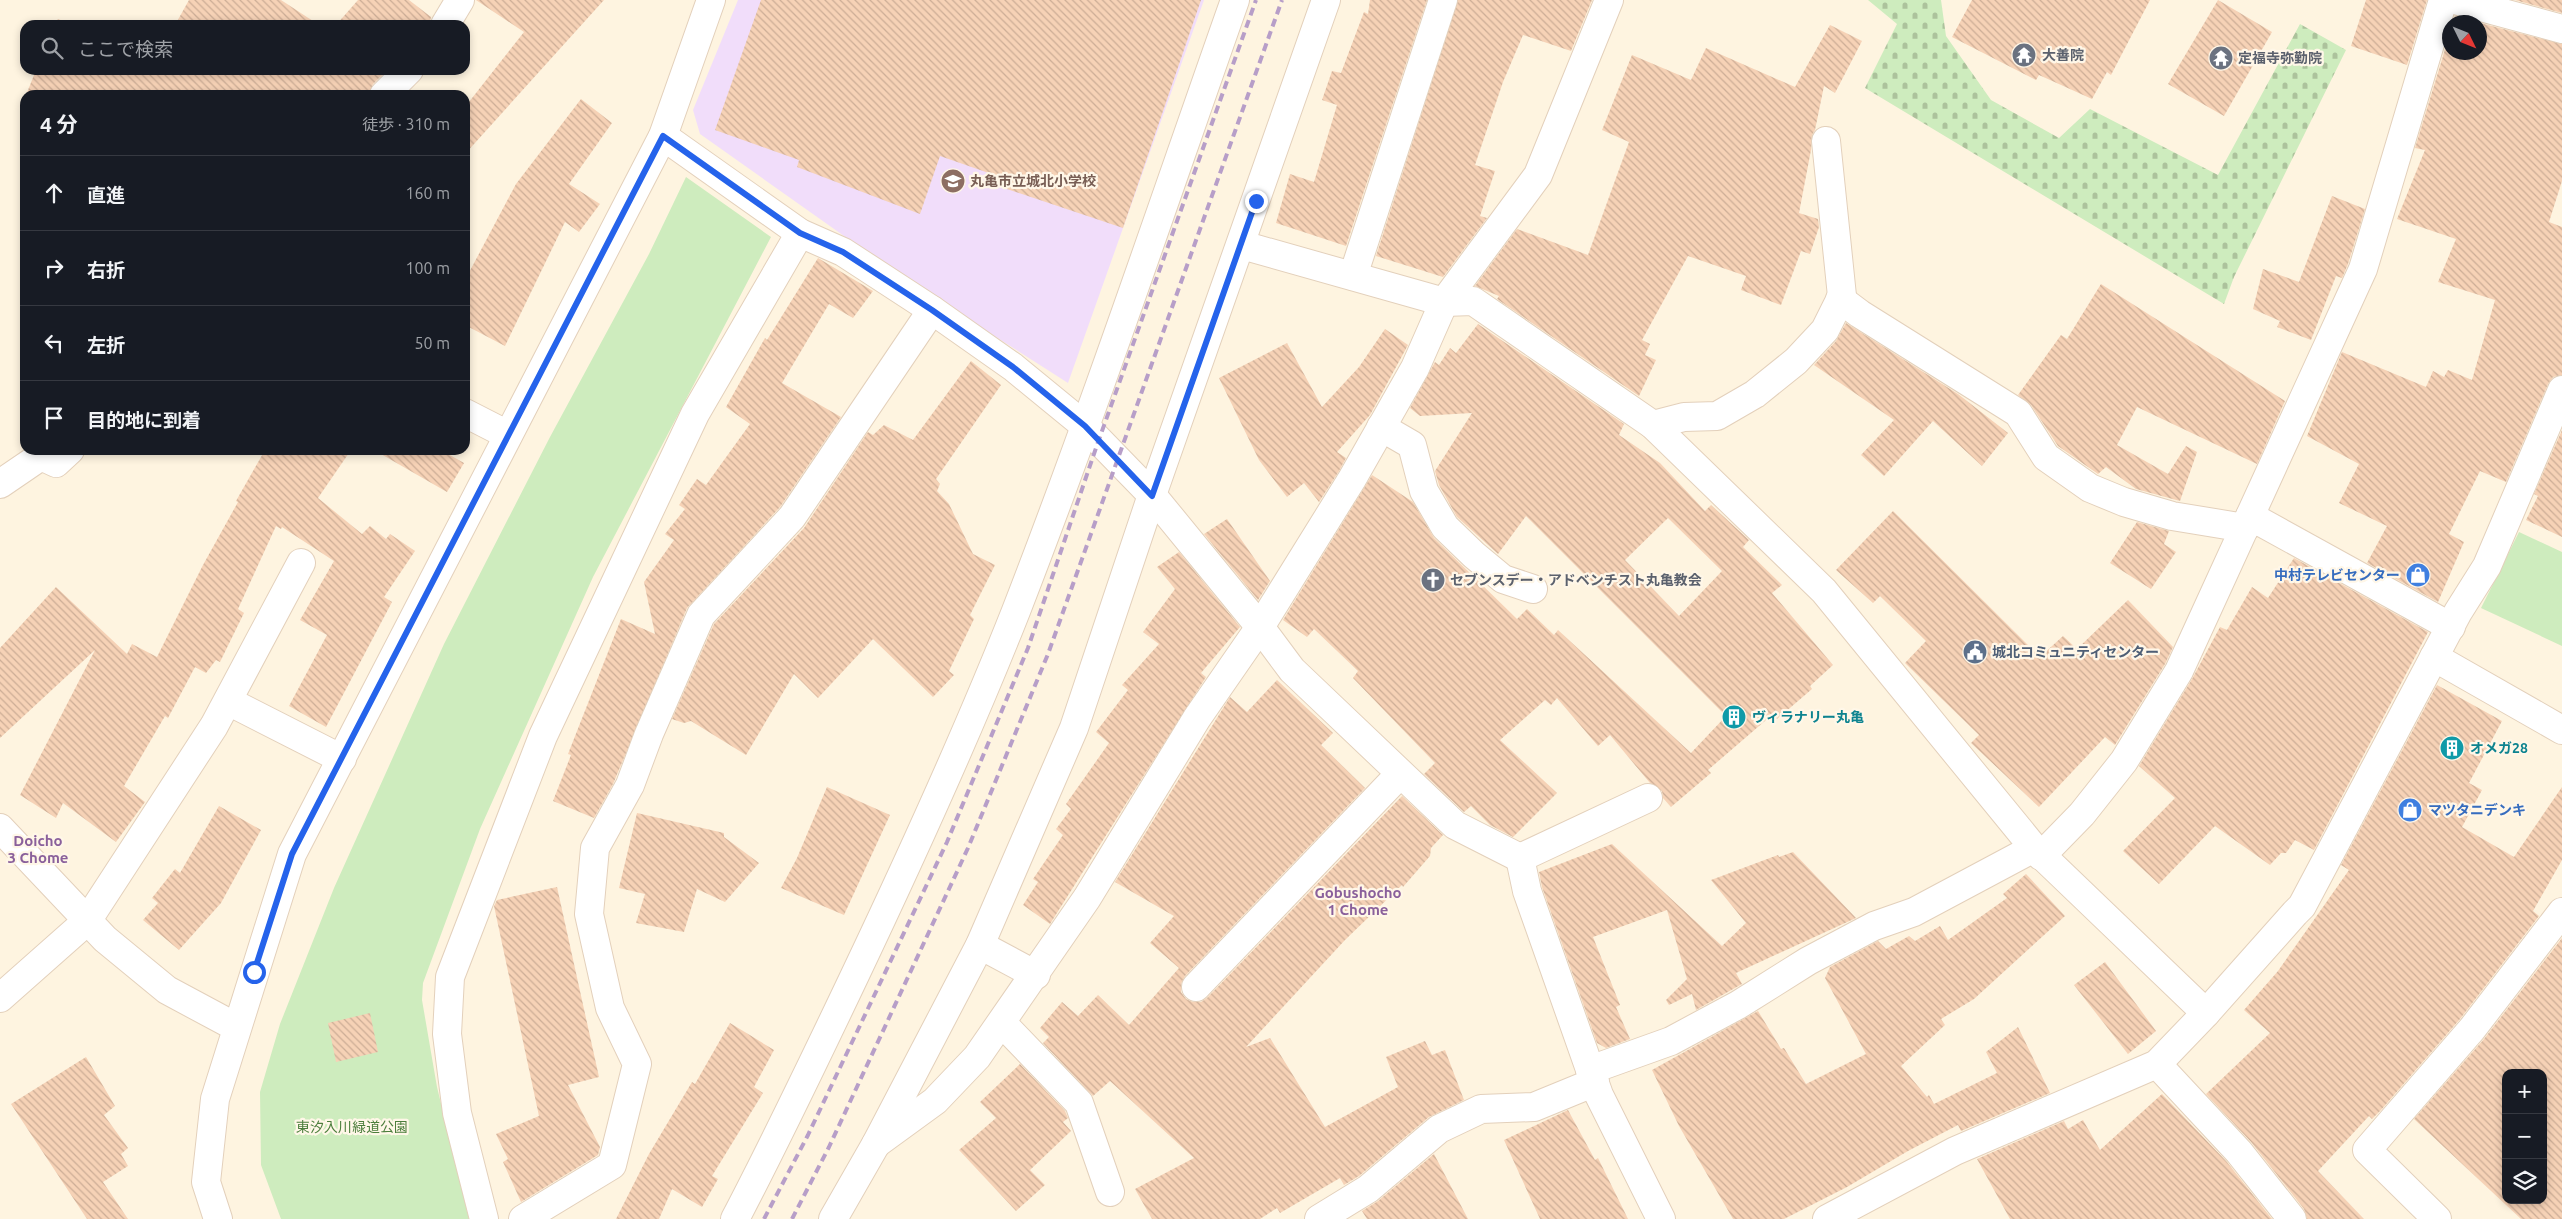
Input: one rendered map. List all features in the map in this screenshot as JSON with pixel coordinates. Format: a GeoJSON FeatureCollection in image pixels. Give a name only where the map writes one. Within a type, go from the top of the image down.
{"type":"FeatureCollection","features":[{"type":"Feature","properties":{"kind":"street"},"geometry":{"type":"LineString","coordinates":[[448,20],[460,0]]}},
{"type":"Feature","properties":{"kind":"street"},"geometry":{"type":"LineString","coordinates":[[218,1219],[206,1182],[214,1098],[292,854],[663,136],[711,0]]}},
{"type":"Feature","properties":{"kind":"street"},"geometry":{"type":"LineString","coordinates":[[735,1219],[852,980],[963,741],[1015,613],[1085,426],[1235,0]]}},
{"type":"Feature","properties":{"kind":"street"},"geometry":{"type":"LineString","coordinates":[[844,1214],[876,1144],[980,945],[1074,728],[1152,496],[1242,245],[1326,0]]}},
{"type":"Feature","properties":{"kind":"street"},"geometry":{"type":"LineString","coordinates":[[1353,276],[1443,0]]}},
{"type":"Feature","properties":{"kind":"street"},"geometry":{"type":"LineString","coordinates":[[876,1144],[934,1101],[977,1057],[1036,975],[1087,898],[1197,718],[1260,627],[1352,479],[1415,368],[1444,302],[1538,175],[1609,0]]}},
{"type":"Feature","properties":{"kind":"street"},"geometry":{"type":"LineString","coordinates":[[1318,1219],[1368,1190],[1439,1129],[1481,1109],[1534,1108],[1592,1076],[1671,1041],[1738,1005],[1808,961],[1874,926],[1914,912],[2038,852],[2082,814],[2124,761],[2179,671],[2363,269],[2443,0]]}},
{"type":"Feature","properties":{"kind":"street"},"geometry":{"type":"LineString","coordinates":[[2455,0],[2562,29]]}},
{"type":"Feature","properties":{"kind":"street"},"geometry":{"type":"LineString","coordinates":[[389,90],[404,75]]}},
{"type":"Feature","properties":{"kind":"street"},"geometry":{"type":"LineString","coordinates":[[663,136],[800,233],[843,252],[932,310],[1013,367],[1085,426],[1152,496],[1260,627],[1292,670],[1456,825],[1520,858]]}},
{"type":"Feature","properties":{"kind":"street"},"geometry":{"type":"LineString","coordinates":[[1653,425],[1684,417],[1717,416],[1755,394],[1796,361],[1825,330],[1842,296],[1826,141]]}},
{"type":"Feature","properties":{"kind":"street"},"geometry":{"type":"LineString","coordinates":[[484,1219],[457,1113],[446,1034],[450,978],[552,718],[695,414],[800,233]]}},
{"type":"Feature","properties":{"kind":"street"},"geometry":{"type":"LineString","coordinates":[[1242,245],[1444,302],[1473,301],[1653,425],[1824,591],[2038,852],[2206,1013]]}},
{"type":"Feature","properties":{"kind":"street"},"geometry":{"type":"LineString","coordinates":[[1840,299],[1860,314],[2018,412],[2046,457],[2090,488],[2124,502],[2172,516],[2248,522],[2451,627]]}},
{"type":"Feature","properties":{"kind":"street"},"geometry":{"type":"LineString","coordinates":[[523,1219],[612,1165],[637,1064],[610,1008],[589,914],[595,848],[630,785],[649,734],[701,615],[792,517],[932,310]]}},
{"type":"Feature","properties":{"kind":"street"},"geometry":{"type":"LineString","coordinates":[[1827,1219],[1955,1151],[2157,1064],[2206,1013],[2302,906],[2434,657],[2487,566],[2562,390]]}},
{"type":"Feature","properties":{"kind":"street"},"geometry":{"type":"LineString","coordinates":[[470,415],[508,435]]}},
{"type":"Feature","properties":{"kind":"street"},"geometry":{"type":"LineString","coordinates":[[1381,427],[1412,445],[1424,491],[1445,527],[1474,555],[1504,579],[1533,588]]}},
{"type":"Feature","properties":{"kind":"street"},"geometry":{"type":"LineString","coordinates":[[2,478],[41,456],[56,463],[65,455]]}},
{"type":"Feature","properties":{"kind":"street"},"geometry":{"type":"LineString","coordinates":[[0,998],[87,921],[214,726],[301,563]]}},
{"type":"Feature","properties":{"kind":"street"},"geometry":{"type":"LineString","coordinates":[[2434,657],[2562,730]]}},
{"type":"Feature","properties":{"kind":"street"},"geometry":{"type":"LineString","coordinates":[[228,701],[342,759]]}},
{"type":"Feature","properties":{"kind":"street"},"geometry":{"type":"LineString","coordinates":[[1196,987],[1400,774]]}},
{"type":"Feature","properties":{"kind":"street"},"geometry":{"type":"LineString","coordinates":[[1520,858],[1648,798]]}},
{"type":"Feature","properties":{"kind":"street"},"geometry":{"type":"LineString","coordinates":[[0,828],[105,939],[167,990],[236,1027]]}},
{"type":"Feature","properties":{"kind":"street"},"geometry":{"type":"LineString","coordinates":[[1520,858],[1527,891],[1599,1095],[1661,1219]]}},
{"type":"Feature","properties":{"kind":"street"},"geometry":{"type":"LineString","coordinates":[[2437,1219],[2367,1150],[2472,1029],[2562,912]]}},
{"type":"Feature","properties":{"kind":"street"},"geometry":{"type":"LineString","coordinates":[[980,945],[1036,975]]}},
{"type":"Feature","properties":{"kind":"street"},"geometry":{"type":"LineString","coordinates":[[1002,1023],[1079,1103],[1110,1192]]}},
{"type":"Feature","properties":{"kind":"street"},"geometry":{"type":"LineString","coordinates":[[2157,1064],[2239,1152],[2292,1219]]}},
{"type":"Feature","properties":{"kind":"shaded area","name":"丸亀市立城北小学校"},"geometry":{"type":"Polygon","coordinates":[[[738,0],[1204,0],[1068,383],[902,277],[700,134],[693,110],[738,0]]]}},
{"type":"Feature","properties":{"kind":"green space"},"geometry":{"type":"Polygon","coordinates":[[[1868,0],[1941,0],[1946,36],[1991,100],[2059,138],[2090,109],[2218,175],[2300,24],[2346,50],[2234,277],[2224,304],[1865,88],[1897,24],[1868,0]]]}},
{"type":"Feature","properties":{"kind":"green space","name":"東汐入川緑道公園"},"geometry":{"type":"Polygon","coordinates":[[[686,177],[771,237],[593,577],[480,829],[423,983],[422,1000],[437,1087],[469,1219],[281,1219],[261,1165],[260,1092],[280,1024],[334,888],[444,644],[550,437],[649,254],[686,177]]]}},
{"type":"Feature","properties":{"kind":"green space"},"geometry":{"type":"Polygon","coordinates":[[[2519,532],[2562,552],[2562,646],[2481,608],[2519,532]]]}},
{"type":"Feature","properties":{"kind":"building"},"geometry":{"type":"Polygon","coordinates":[[[189,0],[281,0],[311,20],[178,20],[189,0]]]}},
{"type":"Feature","properties":{"kind":"building"},"geometry":{"type":"Polygon","coordinates":[[[358,0],[409,0],[431,17],[430,20],[340,20],[358,0]]]}},
{"type":"Feature","properties":{"kind":"building"},"geometry":{"type":"Polygon","coordinates":[[[476,0],[604,0],[470,148],[470,101],[524,32],[476,0]]]}},
{"type":"Feature","properties":{"kind":"building","name":"丸亀市立城北小学校"},"geometry":{"type":"Polygon","coordinates":[[[761,0],[1201,0],[1123,228],[1001,187],[1003,178],[940,156],[920,214],[797,167],[799,160],[715,130],[761,0]]]}},
{"type":"Feature","properties":{"kind":"building"},"geometry":{"type":"Polygon","coordinates":[[[1370,0],[1427,0],[1346,246],[1276,223],[1290,174],[1314,182],[1337,105],[1322,100],[1332,71],[1341,73],[1364,12],[1368,14],[1370,0]]]}},
{"type":"Feature","properties":{"kind":"building"},"geometry":{"type":"Polygon","coordinates":[[[1458,0],[1592,0],[1571,51],[1523,35],[1503,82],[1475,165],[1495,171],[1480,216],[1487,218],[1443,277],[1376,256],[1458,0]]]}},
{"type":"Feature","properties":{"kind":"building","name":"大善院"},"geometry":{"type":"Polygon","coordinates":[[[1972,0],[2150,0],[2111,75],[2107,72],[2092,99],[2039,75],[2036,80],[1952,37],[1972,0]]]}},
{"type":"Feature","properties":{"kind":"building","name":"定福寺弥勤院"},"geometry":{"type":"Polygon","coordinates":[[[2218,0],[2272,32],[2224,116],[2168,84],[2218,0]]]}},
{"type":"Feature","properties":{"kind":"building"},"geometry":{"type":"Polygon","coordinates":[[[2366,0],[2427,0],[2407,65],[2351,46],[2366,0]]]}},
{"type":"Feature","properties":{"kind":"building"},"geometry":{"type":"Polygon","coordinates":[[[2515,0],[2562,0],[2562,13],[2515,0]]]}},
{"type":"Feature","properties":{"kind":"building"},"geometry":{"type":"Polygon","coordinates":[[[1830,25],[1862,41],[1835,93],[1824,86],[1815,130],[1812,135],[1799,213],[1818,219],[1819,227],[1810,254],[1801,251],[1781,305],[1741,290],[1746,276],[1688,256],[1642,340],[1650,344],[1645,355],[1656,360],[1639,396],[1497,299],[1499,296],[1475,286],[1517,229],[1588,255],[1629,142],[1602,130],[1632,55],[1691,80],[1706,48],[1795,87],[1830,25]]]}},
{"type":"Feature","properties":{"kind":"building"},"geometry":{"type":"Polygon","coordinates":[[[2487,25],[2562,44],[2562,181],[2549,222],[2562,227],[2562,375],[2553,377],[2548,384],[2506,482],[2480,471],[2449,534],[2464,542],[2438,602],[2367,563],[2387,526],[2339,503],[2359,464],[2307,436],[2342,352],[2426,387],[2433,371],[2444,377],[2448,370],[2472,380],[2495,300],[2438,282],[2456,239],[2397,219],[2425,150],[2415,148],[2442,59],[2487,60],[2487,25]]]}},
{"type":"Feature","properties":{"kind":"building"},"geometry":{"type":"Polygon","coordinates":[[[34,75],[382,75],[373,84],[371,90],[28,90],[34,75]]]}},
{"type":"Feature","properties":{"kind":"building"},"geometry":{"type":"Polygon","coordinates":[[[581,99],[612,123],[569,184],[600,204],[579,232],[565,222],[505,346],[470,328],[470,271],[516,184],[581,99]]]}},
{"type":"Feature","properties":{"kind":"building"},"geometry":{"type":"Polygon","coordinates":[[[2332,196],[2365,209],[2348,264],[2342,278],[2336,276],[2311,340],[2277,327],[2280,321],[2253,309],[2263,269],[2299,282],[2332,196]]]}},
{"type":"Feature","properties":{"kind":"building"},"geometry":{"type":"Polygon","coordinates":[[[818,258],[873,291],[853,318],[829,304],[782,383],[841,417],[780,507],[687,608],[613,784],[594,818],[553,801],[571,755],[568,754],[621,619],[655,634],[644,582],[674,540],[665,534],[685,509],[679,505],[697,479],[706,485],[750,424],[726,407],[765,338],[767,340],[818,258]]]}},
{"type":"Feature","properties":{"kind":"building"},"geometry":{"type":"Polygon","coordinates":[[[2101,284],[2285,401],[2257,464],[2137,407],[2117,445],[2168,474],[2186,446],[2197,452],[2180,501],[2136,489],[2106,467],[2098,474],[2058,446],[2031,405],[2018,395],[2061,335],[2067,339],[2101,284]]]}},
{"type":"Feature","properties":{"kind":"building"},"geometry":{"type":"Polygon","coordinates":[[[1846,323],[1958,394],[2008,433],[1982,466],[1933,421],[1884,476],[1861,455],[1894,420],[1814,365],[1836,341],[1846,323]]]}},
{"type":"Feature","properties":{"kind":"building"},"geometry":{"type":"Polygon","coordinates":[[[1478,324],[1624,424],[1619,435],[1660,463],[1705,511],[1711,505],[1749,540],[1743,547],[1782,585],[1772,593],[1833,665],[1810,686],[1812,689],[1777,719],[1773,714],[1708,770],[1711,773],[1671,807],[1663,798],[1662,791],[1650,783],[1610,735],[1598,746],[1557,698],[1551,705],[1545,700],[1500,740],[1557,793],[1513,837],[1490,825],[1471,806],[1464,812],[1424,774],[1435,763],[1353,678],[1358,671],[1314,629],[1307,637],[1283,620],[1372,475],[1413,502],[1434,538],[1517,619],[1527,609],[1554,635],[1558,630],[1691,753],[1726,716],[1526,516],[1498,554],[1457,517],[1439,485],[1435,471],[1472,413],[1420,416],[1410,408],[1435,362],[1439,365],[1450,348],[1456,353],[1478,324]],[[1668,518],[1625,560],[1679,616],[1722,571],[1668,518]]]}},
{"type":"Feature","properties":{"kind":"building"},"geometry":{"type":"Polygon","coordinates":[[[1385,329],[1408,345],[1370,415],[1337,452],[1346,458],[1339,471],[1319,502],[1304,483],[1287,497],[1259,460],[1219,378],[1287,343],[1322,407],[1359,367],[1385,329]]]}},
{"type":"Feature","properties":{"kind":"building"},"geometry":{"type":"Polygon","coordinates":[[[971,361],[1001,385],[936,479],[940,484],[937,491],[949,504],[973,554],[995,565],[970,615],[974,619],[949,671],[954,675],[933,697],[873,639],[818,698],[794,674],[746,755],[691,721],[684,723],[672,719],[714,624],[804,528],[868,432],[873,435],[884,425],[913,440],[971,361]]]}},
{"type":"Feature","properties":{"kind":"building"},"geometry":{"type":"Polygon","coordinates":[[[2562,430],[2562,537],[2526,520],[2538,496],[2534,494],[2562,430]]]}},
{"type":"Feature","properties":{"kind":"building"},"geometry":{"type":"Polygon","coordinates":[[[262,455],[348,455],[318,498],[362,534],[370,526],[386,539],[390,534],[415,551],[384,597],[392,602],[326,727],[289,706],[327,635],[300,620],[334,561],[282,527],[281,529],[276,526],[238,609],[244,613],[220,662],[216,660],[206,673],[195,667],[168,718],[165,716],[124,786],[145,802],[116,842],[63,803],[56,818],[20,795],[95,650],[0,738],[0,648],[56,587],[127,654],[132,644],[157,657],[203,565],[238,502],[236,501],[262,455]]]}},
{"type":"Feature","properties":{"kind":"building"},"geometry":{"type":"Polygon","coordinates":[[[383,455],[450,455],[464,463],[447,492],[383,455]]]}},
{"type":"Feature","properties":{"kind":"building","name":"城北コミュニティセンター"},"geometry":{"type":"Polygon","coordinates":[[[1893,511],[2040,657],[2063,636],[2077,649],[2128,600],[2173,647],[2165,664],[2115,745],[2105,737],[2039,807],[1971,743],[1979,735],[1905,663],[1926,641],[1880,596],[1873,603],[1836,570],[1893,511]]]}},
{"type":"Feature","properties":{"kind":"building"},"geometry":{"type":"Polygon","coordinates":[[[1227,519],[1270,581],[1258,600],[1204,534],[1227,519]]]}},
{"type":"Feature","properties":{"kind":"building"},"geometry":{"type":"Polygon","coordinates":[[[2137,522],[2169,531],[2164,544],[2176,552],[2151,589],[2110,563],[2137,522]]]}},
{"type":"Feature","properties":{"kind":"building"},"geometry":{"type":"Polygon","coordinates":[[[1179,552],[1240,627],[1201,673],[1206,677],[1050,924],[1023,905],[1038,882],[1033,879],[1063,835],[1056,829],[1071,809],[1066,804],[1109,743],[1096,732],[1128,690],[1122,685],[1159,644],[1143,632],[1175,589],[1157,567],[1179,552]]]}},
{"type":"Feature","properties":{"kind":"building"},"geometry":{"type":"Polygon","coordinates":[[[2294,558],[2428,632],[2314,850],[2295,840],[2286,853],[2281,853],[2270,865],[2215,826],[2159,884],[2123,851],[2175,798],[2139,766],[2192,679],[2220,627],[2227,630],[2252,587],[2268,598],[2294,558]]]}},
{"type":"Feature","properties":{"kind":"building"},"geometry":{"type":"Polygon","coordinates":[[[1277,680],[1333,733],[1321,745],[1365,788],[1185,976],[1181,984],[1181,992],[1186,999],[1193,1002],[1201,1002],[1207,998],[1402,796],[1443,835],[1431,848],[1430,856],[1403,887],[1402,885],[1345,940],[1246,1047],[1270,1038],[1325,1127],[1398,1087],[1386,1057],[1425,1041],[1432,1055],[1445,1050],[1464,1100],[1429,1117],[1359,1176],[1344,1185],[1340,1178],[1280,1213],[1277,1208],[1260,1219],[1152,1219],[1135,1189],[1194,1158],[1110,1081],[1093,1096],[1043,1043],[1049,1037],[1040,1028],[1062,1002],[1078,1016],[1098,995],[1129,1025],[1179,968],[1150,943],[1174,916],[1115,882],[1230,697],[1247,712],[1277,680]]]}},
{"type":"Feature","properties":{"kind":"building"},"geometry":{"type":"Polygon","coordinates":[[[2437,685],[2502,721],[2469,783],[2482,790],[2462,827],[2514,857],[2562,787],[2562,860],[2533,911],[2539,916],[2460,1019],[2381,1110],[2372,1119],[2369,1116],[2318,1171],[2364,1219],[2307,1219],[2304,1209],[2251,1142],[2206,1094],[2270,1033],[2244,1010],[2278,971],[2349,870],[2341,865],[2437,685]]]}},
{"type":"Feature","properties":{"kind":"building"},"geometry":{"type":"Polygon","coordinates":[[[827,787],[890,815],[844,915],[781,888],[797,858],[827,787]]]}},
{"type":"Feature","properties":{"kind":"building"},"geometry":{"type":"Polygon","coordinates":[[[219,806],[261,830],[221,903],[179,950],[143,920],[158,903],[152,898],[175,869],[180,873],[219,806]]]}},
{"type":"Feature","properties":{"kind":"building"},"geometry":{"type":"Polygon","coordinates":[[[637,813],[724,833],[724,837],[759,863],[725,902],[697,889],[684,932],[636,923],[645,894],[619,888],[637,813]]]}},
{"type":"Feature","properties":{"kind":"building"},"geometry":{"type":"Polygon","coordinates":[[[1612,844],[1722,946],[1746,923],[1711,880],[1778,855],[1779,857],[1793,852],[1856,918],[1736,973],[1742,984],[1696,1010],[1692,994],[1669,1005],[1666,1000],[1687,979],[1667,910],[1593,937],[1620,1005],[1616,1007],[1630,1039],[1606,1048],[1597,1043],[1542,887],[1539,872],[1612,844]]]}},
{"type":"Feature","properties":{"kind":"building"},"geometry":{"type":"Polygon","coordinates":[[[2026,874],[2065,916],[1974,999],[1941,1019],[1945,1025],[1901,1066],[1927,1097],[1929,1095],[1934,1104],[1997,1073],[1986,1052],[2018,1027],[2050,1093],[1961,1131],[1958,1125],[1908,1151],[1847,1187],[1784,1219],[1733,1219],[1679,1126],[1652,1070],[1758,1011],[1781,1049],[1784,1048],[1806,1084],[1866,1054],[1825,978],[1830,967],[1878,941],[1886,949],[1909,936],[1915,941],[1940,926],[1948,940],[2007,898],[2003,894],[2026,874]]]}},
{"type":"Feature","properties":{"kind":"building"},"geometry":{"type":"Polygon","coordinates":[[[557,887],[599,1077],[568,1085],[600,1147],[598,1155],[521,1202],[503,1162],[508,1159],[496,1134],[539,1116],[494,906],[497,900],[557,887]]]}},
{"type":"Feature","properties":{"kind":"building"},"geometry":{"type":"Polygon","coordinates":[[[2562,938],[2562,1219],[2521,1219],[2505,1204],[2547,1204],[2547,1069],[2502,1069],[2502,1201],[2414,1119],[2484,1039],[2562,938]]]}},
{"type":"Feature","properties":{"kind":"building"},"geometry":{"type":"Polygon","coordinates":[[[2105,962],[2156,1031],[2128,1054],[2074,985],[2105,962]]]}},
{"type":"Feature","properties":{"kind":"building"},"geometry":{"type":"Polygon","coordinates":[[[370,1013],[378,1052],[336,1062],[328,1023],[370,1013]]]}},
{"type":"Feature","properties":{"kind":"building"},"geometry":{"type":"Polygon","coordinates":[[[730,1023],[774,1050],[754,1087],[763,1093],[712,1176],[718,1179],[702,1207],[672,1189],[659,1219],[616,1219],[649,1154],[692,1082],[695,1084],[730,1023]]]}},
{"type":"Feature","properties":{"kind":"building"},"geometry":{"type":"Polygon","coordinates":[[[86,1057],[115,1106],[104,1115],[128,1148],[121,1154],[128,1166],[103,1182],[128,1219],[87,1219],[11,1104],[86,1057]]]}},
{"type":"Feature","properties":{"kind":"building"},"geometry":{"type":"Polygon","coordinates":[[[1020,1064],[1065,1111],[1068,1118],[1063,1122],[1071,1131],[1030,1170],[1045,1185],[1016,1211],[959,1150],[996,1118],[980,1102],[1020,1064]]]}},
{"type":"Feature","properties":{"kind":"building"},"geometry":{"type":"Polygon","coordinates":[[[2162,1094],[2227,1162],[2272,1219],[2010,1219],[1977,1159],[2064,1121],[2068,1129],[2083,1120],[2100,1150],[2162,1094]]]}},
{"type":"Feature","properties":{"kind":"building"},"geometry":{"type":"Polygon","coordinates":[[[1568,1110],[1595,1160],[1598,1158],[1628,1219],[1540,1219],[1504,1140],[1568,1110]]]}},
{"type":"Feature","properties":{"kind":"building"},"geometry":{"type":"Polygon","coordinates":[[[1434,1154],[1468,1219],[1367,1219],[1362,1211],[1378,1201],[1434,1154]]]}},
{"type":"Feature","properties":{"kind":"railway"},"geometry":{"type":"LineString","coordinates":[[764,1219],[808,1135],[947,842],[1028,648],[1097,445],[1256,0]]}},
{"type":"Feature","properties":{"kind":"railway"},"geometry":{"type":"LineString","coordinates":[[792,1219],[829,1147],[968,848],[1048,654],[1282,0]]}},
{"type":"Feature","properties":{"kind":"place","name":"大善院"},"geometry":{"type":"Point","coordinates":[2024,55]}},
{"type":"Feature","properties":{"kind":"place","name":"定福寺弥勤院"},"geometry":{"type":"Point","coordinates":[2221,58]}},
{"type":"Feature","properties":{"kind":"place","name":"丸亀市立城北小学校"},"geometry":{"type":"Point","coordinates":[953,181]}},
{"type":"Feature","properties":{"kind":"place","name":"中村テレビセンター"},"geometry":{"type":"Point","coordinates":[2418,575]}},
{"type":"Feature","properties":{"kind":"place","name":"セブンスデー・アドベンチスト丸亀教会"},"geometry":{"type":"Point","coordinates":[1433,580]}},
{"type":"Feature","properties":{"kind":"place","name":"城北コミュニティセンター"},"geometry":{"type":"Point","coordinates":[1975,652]}},
{"type":"Feature","properties":{"kind":"place","name":"ヴィラナリー丸亀"},"geometry":{"type":"Point","coordinates":[1734,717]}},
{"type":"Feature","properties":{"kind":"place","name":"オメガ28"},"geometry":{"type":"Point","coordinates":[2452,748]}},
{"type":"Feature","properties":{"kind":"place","name":"マツタニデンキ"},"geometry":{"type":"Point","coordinates":[2410,810]}},
{"type":"Feature","properties":{"kind":"district","name":"Doicho 3 Chome"},"geometry":{"type":"Point","coordinates":[38,850]}},
{"type":"Feature","properties":{"kind":"district","name":"Gobushocho 1 Chome"},"geometry":{"type":"Point","coordinates":[1358,902]}},
{"type":"Feature","properties":{"kind":"route"},"geometry":{"type":"LineString","coordinates":[[254,972],[292,854],[432,587],[539,373],[663,136],[800,233],[843,252],[932,310],[1013,367],[1085,426],[1152,496],[1256,201]]}}]}
